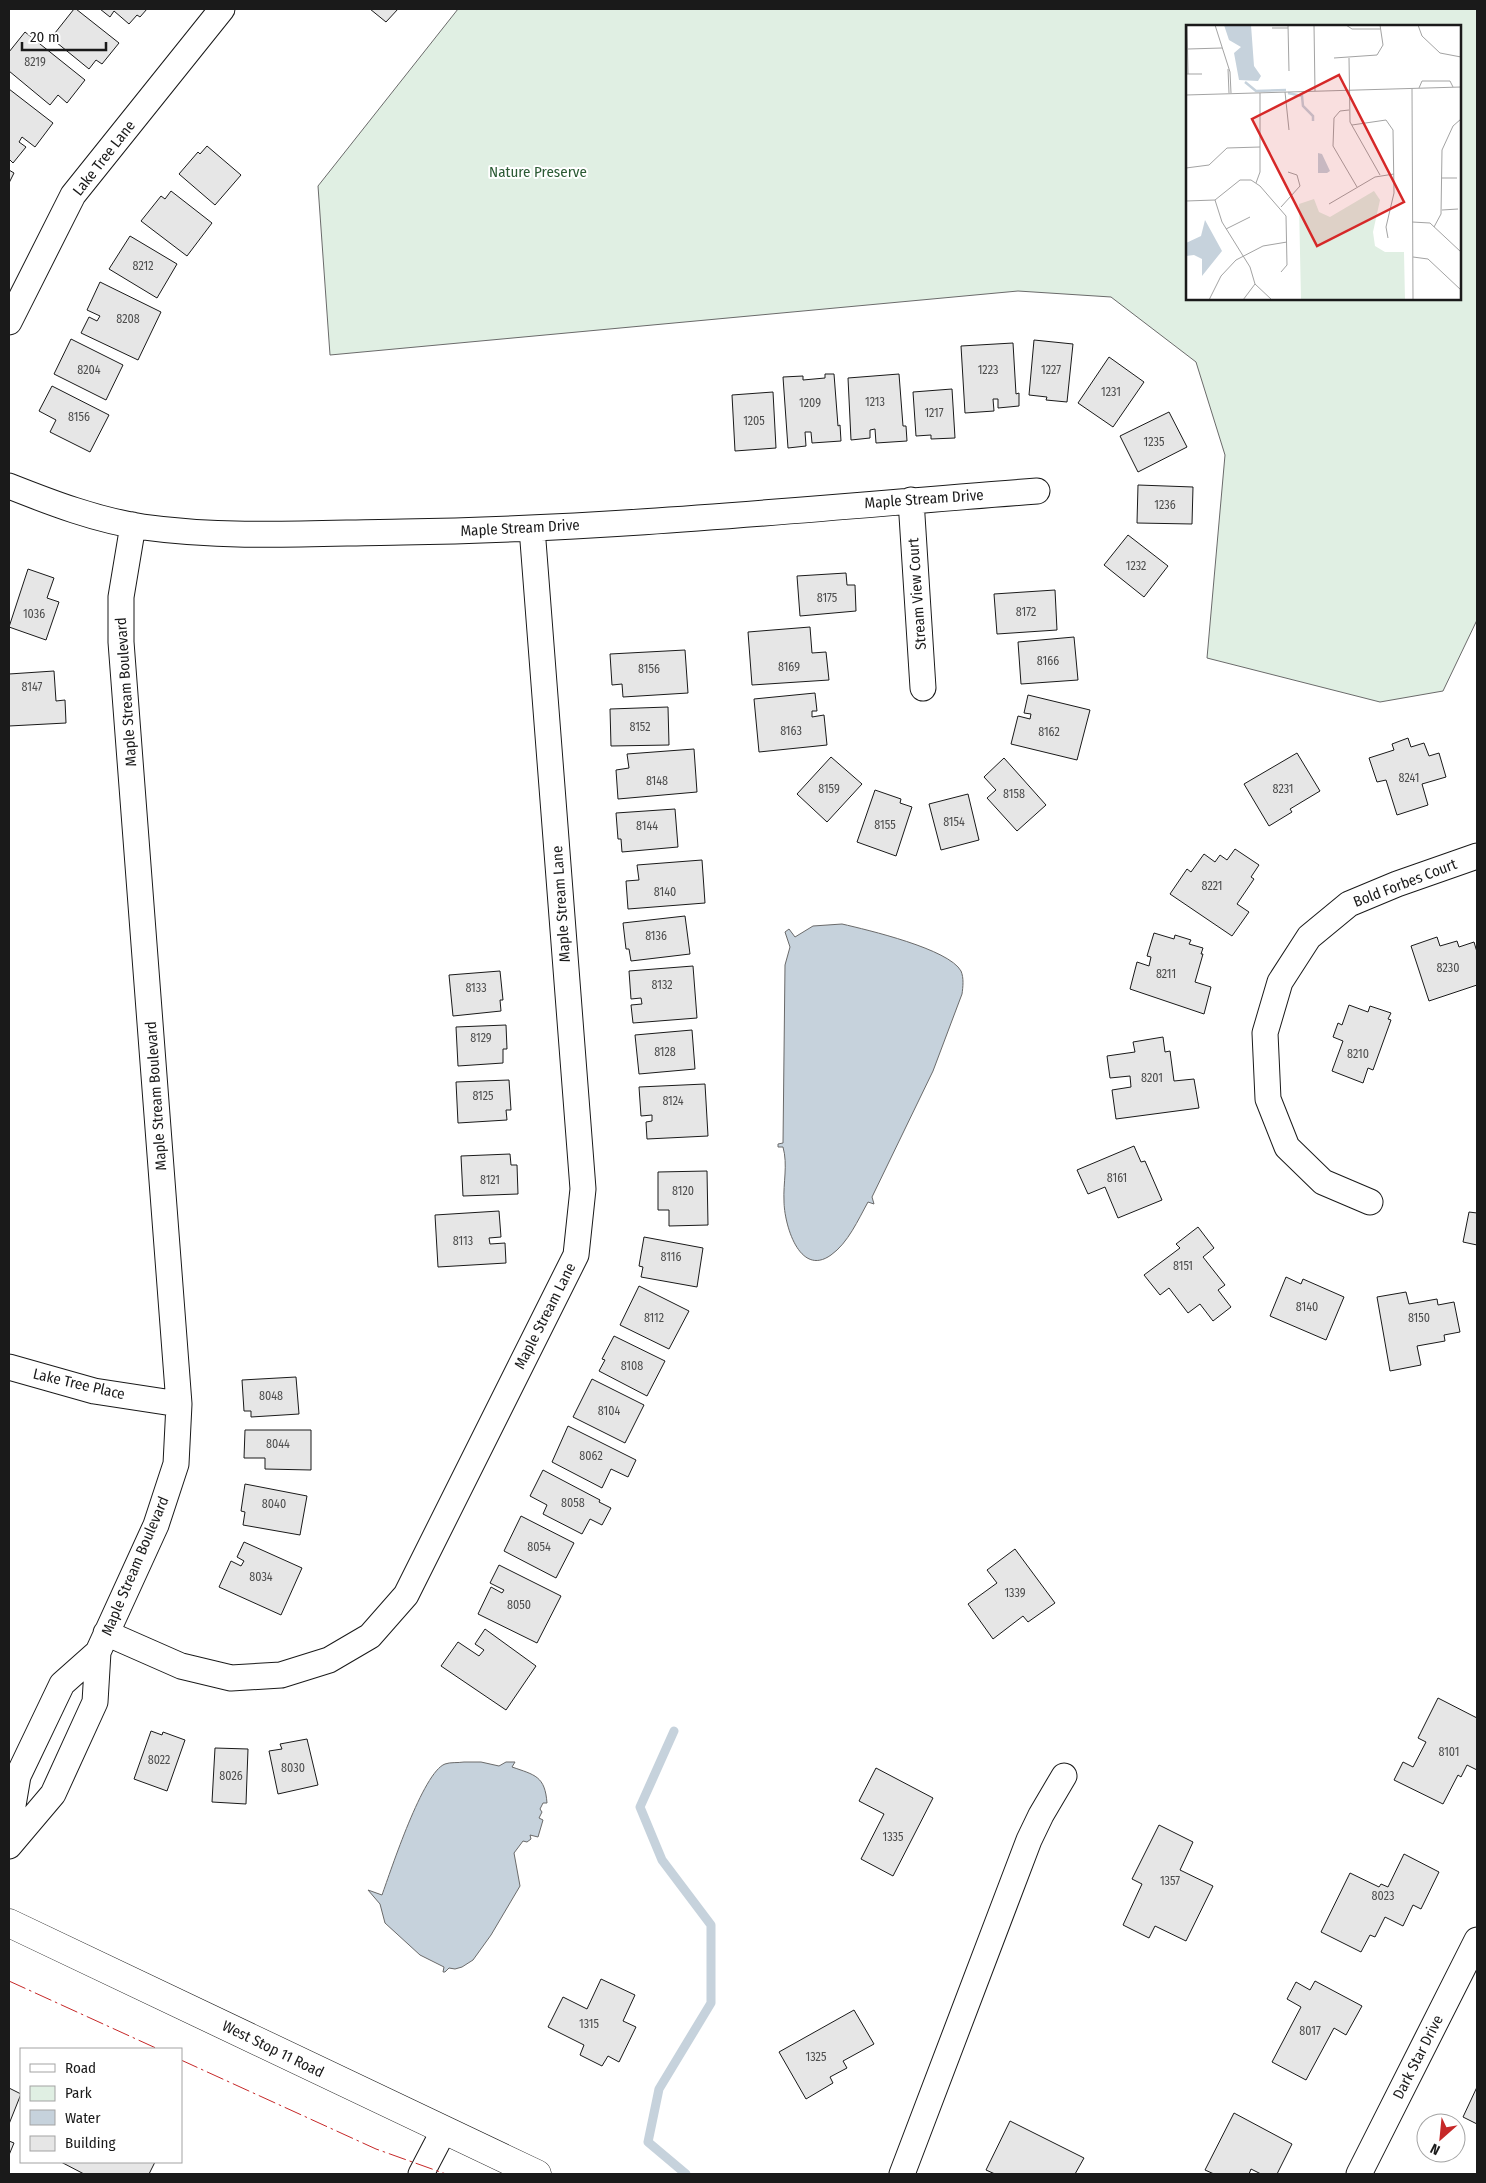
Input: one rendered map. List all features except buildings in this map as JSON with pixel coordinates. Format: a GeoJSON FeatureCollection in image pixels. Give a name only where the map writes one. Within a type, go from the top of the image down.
{"type":"FeatureCollection","features":[{"type":"Feature","properties":{"kind":"main road","name":"West Stop 11 Road"},"geometry":{"type":"LineString","coordinates":[[9,1922],[538,2174]]}},
{"type":"Feature","properties":{"kind":"street","name":"Lake Tree Lane"},"geometry":{"type":"LineString","coordinates":[[9,322],[73,195],[222,9]]}},
{"type":"Feature","properties":{"kind":"street","name":"Maple Stream Drive"},"geometry":{"type":"LineString","coordinates":[[9,486],[46,501],[94,516],[133,525],[187,531],[264,534],[466,531],[532,528],[1037,491]]}},
{"type":"Feature","properties":{"kind":"street","name":"Stream View Court"},"geometry":{"type":"LineString","coordinates":[[911,500],[923,688]]}},
{"type":"Feature","properties":{"kind":"street","name":"Maple Stream Boulevard"},"geometry":{"type":"LineString","coordinates":[[9,1846],[53,1794],[95,1702],[102,1642],[156,1525],[176,1464],[179,1404],[122,642],[120,597],[133,525]]}},
{"type":"Feature","properties":{"kind":"street","name":"Maple Stream Lane"},"geometry":{"type":"LineString","coordinates":[[102,1642],[181,1666],[230,1678],[281,1675],[328,1660],[370,1636],[406,1595],[576,1255],[583,1189],[532,528]]}},
{"type":"Feature","properties":{"kind":"street","name":"Bold Forbes Court"},"geometry":{"type":"LineString","coordinates":[[1370,1202],[1323,1182],[1287,1147],[1268,1099],[1265,1033],[1280,982],[1309,938],[1349,904],[1397,884],[1477,856]]}},
{"type":"Feature","properties":{"kind":"street","name":"Lake Tree Place"},"geometry":{"type":"LineString","coordinates":[[9,1367],[94,1391],[179,1404]]}},
{"type":"Feature","properties":{"kind":"street","name":"Maple Stream Boulevard"},"geometry":{"type":"LineString","coordinates":[[9,1829],[18,1776],[62,1684],[102,1642]]}},
{"type":"Feature","properties":{"kind":"street"},"geometry":{"type":"LineString","coordinates":[[902,2174],[1029,1840],[1064,1776]]}},
{"type":"Feature","properties":{"kind":"street","name":"Dark Star Drive"},"geometry":{"type":"LineString","coordinates":[[1359,2174],[1477,1940]]}},
{"type":"Feature","properties":{"kind":"street"},"geometry":{"type":"LineString","coordinates":[[421,2174],[444,2130]]}},
{"type":"Feature","properties":{"kind":"green space","name":"Nature Preserve"},"geometry":{"type":"Polygon","coordinates":[[[458,9],[1477,9],[1477,620],[1443,691],[1380,702],[1207,658],[1225,455],[1196,362],[1111,297],[1018,291],[330,355],[318,186],[458,9]]]}},
{"type":"Feature","properties":{"kind":"water"},"geometry":{"type":"Polygon","coordinates":[[[842,924],[907,942],[941,955],[954,963],[961,971],[963,985],[962,994],[933,1071],[872,1197],[874,1204],[868,1202],[843,1244],[831,1255],[820,1260],[810,1259],[802,1254],[790,1234],[785,1211],[785,1160],[783,1147],[778,1147],[778,1144],[783,1143],[785,965],[790,947],[785,932],[789,929],[795,937],[813,926],[842,924]]]}},
{"type":"Feature","properties":{"kind":"water"},"geometry":{"type":"Polygon","coordinates":[[[481,1762],[499,1766],[506,1762],[515,1762],[512,1767],[533,1775],[541,1782],[546,1794],[547,1803],[543,1803],[540,1809],[542,1812],[539,1818],[543,1820],[538,1837],[530,1835],[531,1839],[527,1842],[523,1841],[514,1853],[520,1886],[491,1935],[473,1960],[462,1967],[449,1968],[443,1972],[444,1967],[420,1955],[385,1923],[380,1904],[368,1890],[382,1895],[418,1802],[436,1771],[445,1764],[481,1762]]]}},
{"type":"Feature","properties":{"kind":"waterway"},"geometry":{"type":"LineString","coordinates":[[674,1731],[640,1807],[662,1860],[711,1925],[711,2003],[659,2089],[648,2142],[686,2174]]}},
{"type":"Feature","properties":{"kind":"power"},"geometry":{"type":"LineString","coordinates":[[9,1981],[156,2048]]}},
{"type":"Feature","properties":{"kind":"power"},"geometry":{"type":"LineString","coordinates":[[182,2060],[376,2149],[446,2174]]}}]}
